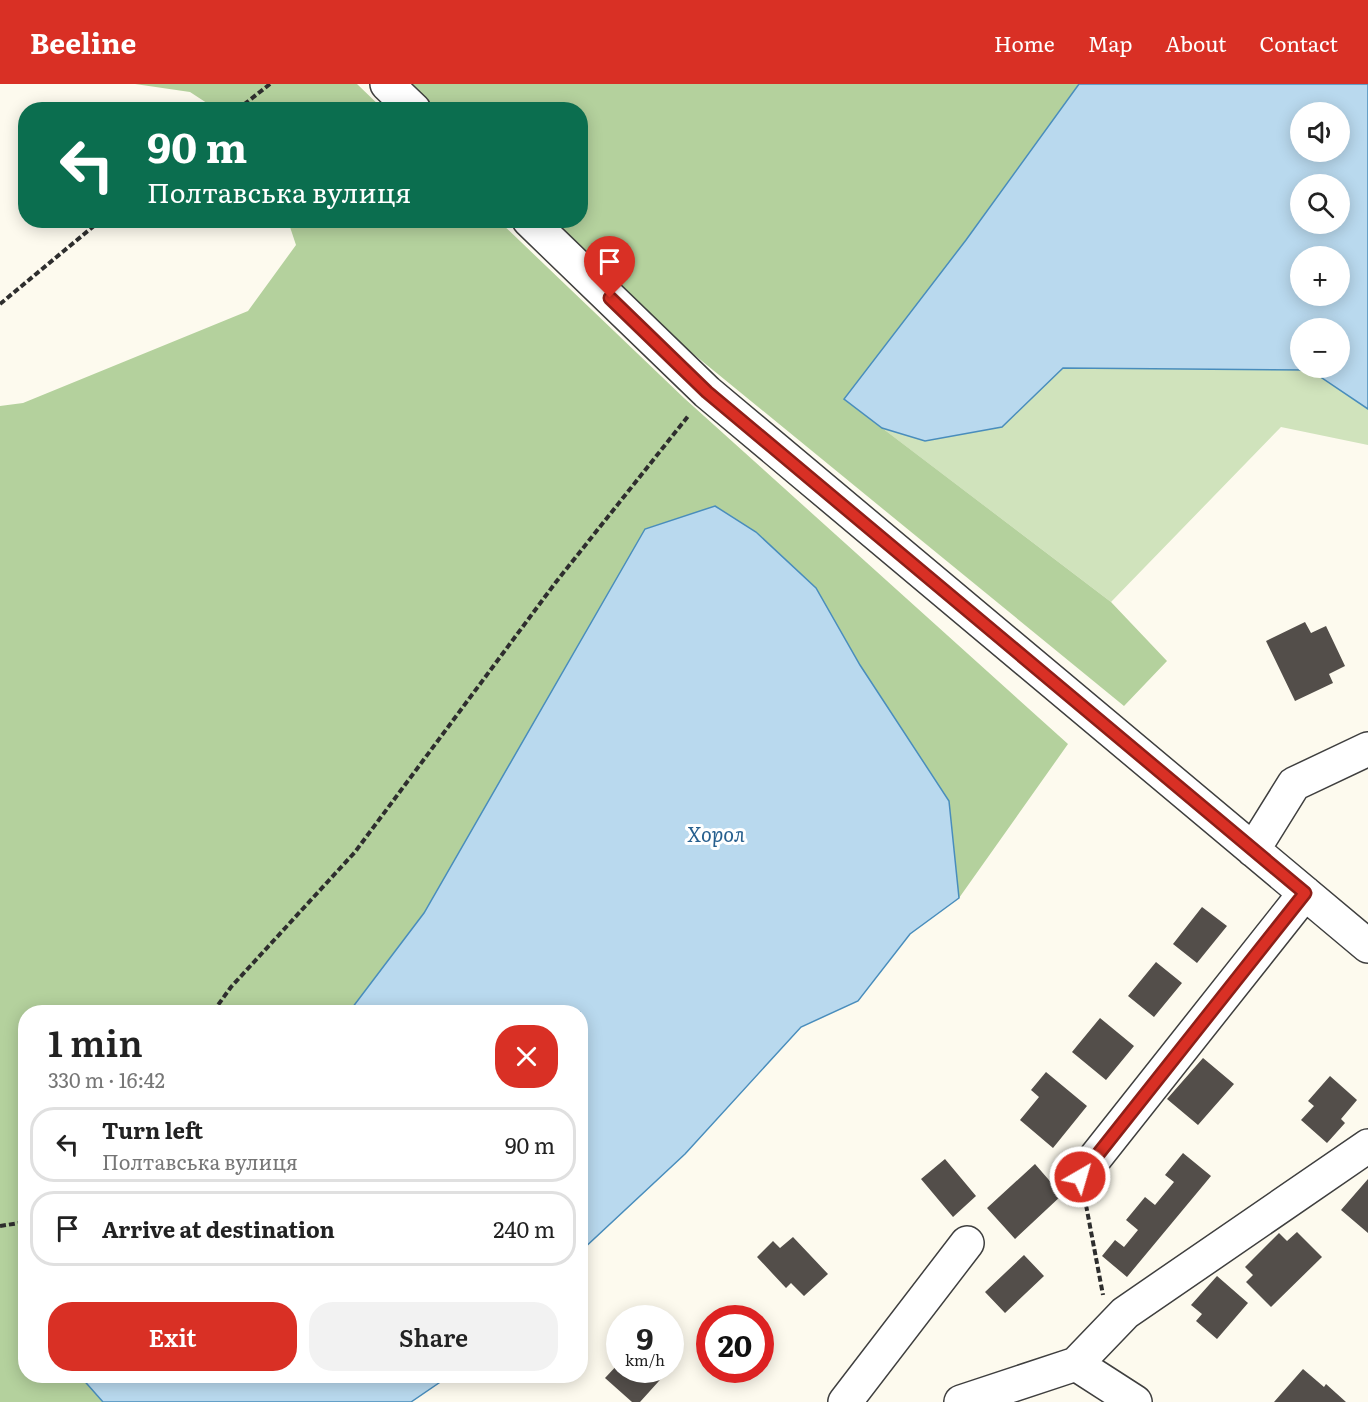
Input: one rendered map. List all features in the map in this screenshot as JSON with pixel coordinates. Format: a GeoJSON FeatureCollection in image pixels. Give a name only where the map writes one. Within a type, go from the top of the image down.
{"type":"FeatureCollection","features":[{"type":"Feature","properties":{"kind":"street"},"geometry":{"type":"LineString","coordinates":[[387,84],[406,102]]}},
{"type":"Feature","properties":{"kind":"street"},"geometry":{"type":"LineString","coordinates":[[537,228],[707,392],[1368,946]]}},
{"type":"Feature","properties":{"kind":"street"},"geometry":{"type":"LineString","coordinates":[[1253,850],[1294,784],[1368,749]]}},
{"type":"Feature","properties":{"kind":"street"},"geometry":{"type":"LineString","coordinates":[[1080,1177],[1305,893]]}},
{"type":"Feature","properties":{"kind":"street"},"geometry":{"type":"LineString","coordinates":[[961,1402],[1076,1364],[1125,1312],[1368,1146]]}},
{"type":"Feature","properties":{"kind":"street"},"geometry":{"type":"LineString","coordinates":[[845,1402],[967,1243]]}},
{"type":"Feature","properties":{"kind":"street"},"geometry":{"type":"LineString","coordinates":[[1076,1364],[1135,1402]]}},
{"type":"Feature","properties":{"kind":"path"},"geometry":{"type":"LineString","coordinates":[[247,102],[270,84]]}},
{"type":"Feature","properties":{"kind":"path"},"geometry":{"type":"LineString","coordinates":[[0,304],[91,228]]}},
{"type":"Feature","properties":{"kind":"path"},"geometry":{"type":"LineString","coordinates":[[218,1005],[231,987],[356,852],[556,582],[707,392]]}},
{"type":"Feature","properties":{"kind":"path"},"geometry":{"type":"LineString","coordinates":[[1080,1177],[1110,1328]]}},
{"type":"Feature","properties":{"kind":"path"},"geometry":{"type":"LineString","coordinates":[[0,1226],[18,1223]]}},
{"type":"Feature","properties":{"kind":"green space"},"geometry":{"type":"Polygon","coordinates":[[[135,84],[357,84],[376,102],[205,102],[190,92],[135,84]]]}},
{"type":"Feature","properties":{"kind":"green space"},"geometry":{"type":"Polygon","coordinates":[[[411,84],[1079,84],[966,240],[844,399],[1111,602],[1167,661],[1124,706],[675,339],[557,228],[588,228],[588,102],[428,102],[411,84]]]}},
{"type":"Feature","properties":{"kind":"green space"},"geometry":{"type":"Polygon","coordinates":[[[290,228],[506,228],[684,398],[1068,744],[959,898],[949,801],[860,665],[816,588],[424,913],[354,1005],[18,1005],[18,1383],[86,1383],[103,1402],[0,1402],[0,406],[23,403],[248,311],[296,245],[290,228]]]}},
{"type":"Feature","properties":{"kind":"green space"},"geometry":{"type":"Polygon","coordinates":[[[1063,368],[1290,370],[1290,378],[1322,378],[1368,409],[1368,445],[1281,427],[1111,602],[882,428],[925,441],[1002,427],[1063,368]]]}},
{"type":"Feature","properties":{"kind":"water"},"geometry":{"type":"Polygon","coordinates":[[[1079,84],[1368,84],[1368,409],[1322,378],[1350,378],[1350,318],[1290,318],[1290,370],[1063,368],[1002,427],[925,441],[882,428],[844,399],[966,240],[1079,84]]]}},
{"type":"Feature","properties":{"kind":"water","name":"Хорол"},"geometry":{"type":"Polygon","coordinates":[[[715,506],[756,532],[816,588],[860,665],[949,801],[959,898],[910,934],[858,1001],[801,1027],[685,1154],[588,1244],[588,1005],[354,1005],[424,913],[645,529],[715,506]]]}},
{"type":"Feature","properties":{"kind":"water"},"geometry":{"type":"Polygon","coordinates":[[[86,1383],[439,1383],[411,1402],[103,1402],[86,1383]]]}},
{"type":"Feature","properties":{"kind":"building"},"geometry":{"type":"Polygon","coordinates":[[[1305,622],[1311,633],[1326,626],[1345,666],[1329,674],[1333,683],[1295,701],[1266,641],[1305,622]]]}},
{"type":"Feature","properties":{"kind":"building"},"geometry":{"type":"Polygon","coordinates":[[[1202,907],[1227,926],[1197,963],[1173,944],[1202,907]]]}},
{"type":"Feature","properties":{"kind":"building"},"geometry":{"type":"Polygon","coordinates":[[[1156,962],[1182,983],[1154,1017],[1128,996],[1156,962]]]}},
{"type":"Feature","properties":{"kind":"building"},"geometry":{"type":"Polygon","coordinates":[[[1100,1018],[1134,1046],[1106,1080],[1072,1052],[1100,1018]]]}},
{"type":"Feature","properties":{"kind":"building"},"geometry":{"type":"Polygon","coordinates":[[[1203,1058],[1234,1084],[1198,1125],[1167,1099],[1203,1058]]]}},
{"type":"Feature","properties":{"kind":"building"},"geometry":{"type":"Polygon","coordinates":[[[1046,1072],[1087,1106],[1053,1148],[1020,1120],[1039,1097],[1031,1090],[1046,1072]]]}},
{"type":"Feature","properties":{"kind":"building"},"geometry":{"type":"Polygon","coordinates":[[[1330,1076],[1357,1100],[1341,1119],[1345,1123],[1327,1143],[1301,1120],[1314,1106],[1308,1101],[1330,1076]]]}},
{"type":"Feature","properties":{"kind":"building"},"geometry":{"type":"Polygon","coordinates":[[[1183,1153],[1211,1176],[1127,1277],[1102,1256],[1115,1240],[1124,1247],[1138,1230],[1126,1220],[1145,1197],[1155,1205],[1174,1182],[1165,1175],[1183,1153]]]}},
{"type":"Feature","properties":{"kind":"building"},"geometry":{"type":"Polygon","coordinates":[[[945,1159],[976,1196],[953,1217],[921,1179],[945,1159]]]}},
{"type":"Feature","properties":{"kind":"building"},"geometry":{"type":"Polygon","coordinates":[[[1035,1164],[1062,1195],[1015,1239],[987,1208],[1035,1164]]]}},
{"type":"Feature","properties":{"kind":"building"},"geometry":{"type":"Polygon","coordinates":[[[1368,1179],[1368,1233],[1341,1210],[1368,1179]]]}},
{"type":"Feature","properties":{"kind":"building"},"geometry":{"type":"Polygon","coordinates":[[[1297,1232],[1322,1257],[1271,1307],[1246,1282],[1253,1275],[1245,1267],[1279,1233],[1287,1241],[1297,1232]]]}},
{"type":"Feature","properties":{"kind":"building"},"geometry":{"type":"Polygon","coordinates":[[[793,1237],[828,1274],[804,1296],[791,1283],[786,1288],[757,1257],[773,1241],[780,1248],[793,1237]]]}},
{"type":"Feature","properties":{"kind":"building"},"geometry":{"type":"Polygon","coordinates":[[[1024,1255],[1044,1276],[1005,1313],[985,1292],[1024,1255]]]}},
{"type":"Feature","properties":{"kind":"building"},"geometry":{"type":"Polygon","coordinates":[[[1217,1276],[1248,1303],[1217,1339],[1196,1321],[1202,1314],[1191,1305],[1217,1276]]]}},
{"type":"Feature","properties":{"kind":"building"},"geometry":{"type":"Polygon","coordinates":[[[1303,1369],[1324,1387],[1326,1384],[1346,1402],[1274,1402],[1303,1369]]]}},
{"type":"Feature","properties":{"kind":"building"},"geometry":{"type":"Polygon","coordinates":[[[611,1383],[657,1383],[640,1402],[632,1402],[611,1383]]]}},
{"type":"Feature","properties":{"kind":"route"},"geometry":{"type":"LineString","coordinates":[[610,298],[707,392],[1305,893],[1080,1177]]}}]}
